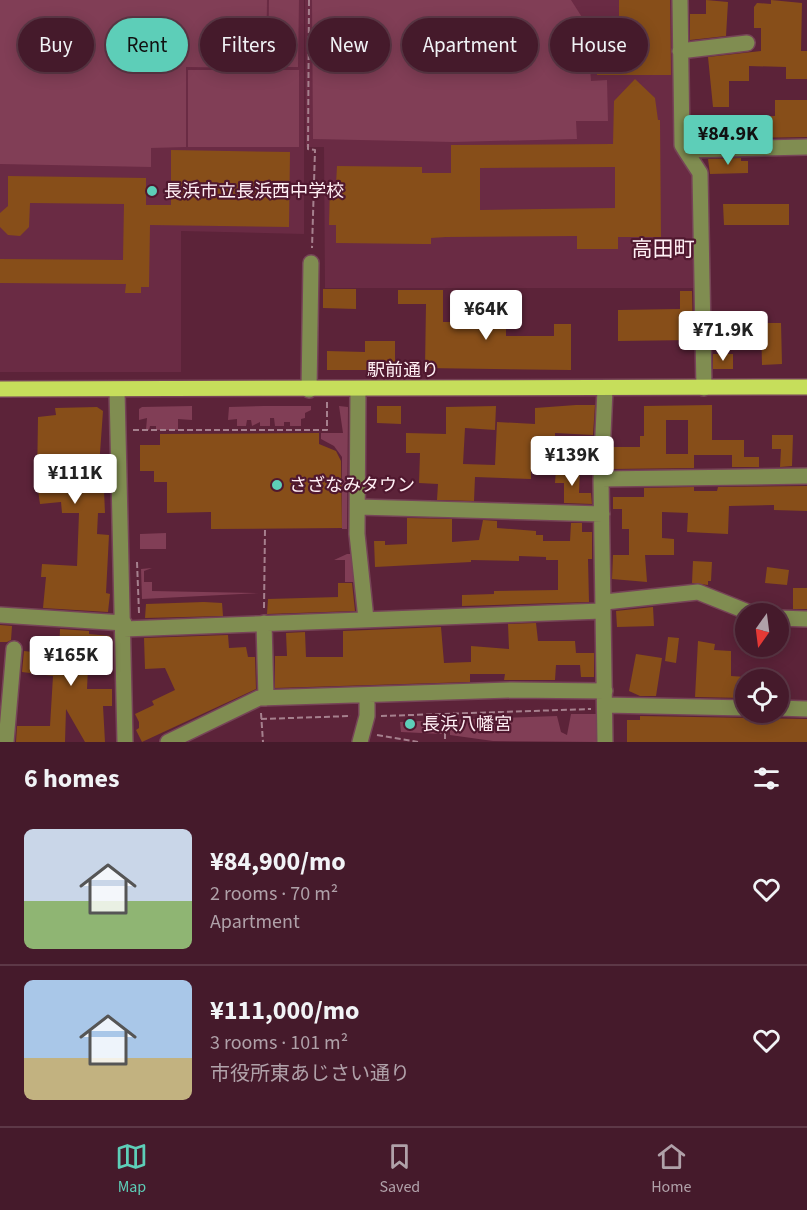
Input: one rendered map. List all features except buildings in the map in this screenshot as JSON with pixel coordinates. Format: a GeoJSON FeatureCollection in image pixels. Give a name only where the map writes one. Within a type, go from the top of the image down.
{"type":"FeatureCollection","features":[{"type":"Feature","properties":{"kind":"main road","name":"駅前通り"},"geometry":{"type":"LineString","coordinates":[[0,389],[807,387]]}},
{"type":"Feature","properties":{"kind":"street"},"geometry":{"type":"LineString","coordinates":[[680,0],[682,145],[700,173],[704,388]]}},
{"type":"Feature","properties":{"kind":"street"},"geometry":{"type":"LineString","coordinates":[[680,51],[747,44]]}},
{"type":"Feature","properties":{"kind":"street"},"geometry":{"type":"LineString","coordinates":[[685,150],[791,145],[807,147]]}},
{"type":"Feature","properties":{"kind":"street"},"geometry":{"type":"LineString","coordinates":[[309,390],[311,263]]}},
{"type":"Feature","properties":{"kind":"street"},"geometry":{"type":"LineString","coordinates":[[358,389],[358,507],[362,592],[364,592],[366,619]]}},
{"type":"Feature","properties":{"kind":"street"},"geometry":{"type":"LineString","coordinates":[[605,389],[602,479],[605,742]]}},
{"type":"Feature","properties":{"kind":"street"},"geometry":{"type":"LineString","coordinates":[[117,390],[125,742]]}},
{"type":"Feature","properties":{"kind":"street"},"geometry":{"type":"LineString","coordinates":[[602,479],[807,476]]}},
{"type":"Feature","properties":{"kind":"street"},"geometry":{"type":"LineString","coordinates":[[358,507],[602,514]]}},
{"type":"Feature","properties":{"kind":"street"},"geometry":{"type":"LineString","coordinates":[[0,615],[124,626],[264,623],[603,607],[698,592],[735,607]]}},
{"type":"Feature","properties":{"kind":"street"},"geometry":{"type":"LineString","coordinates":[[789,619],[807,620]]}},
{"type":"Feature","properties":{"kind":"street"},"geometry":{"type":"LineString","coordinates":[[263,698],[264,623]]}},
{"type":"Feature","properties":{"kind":"street"},"geometry":{"type":"LineString","coordinates":[[6,742],[5,702],[14,649]]}},
{"type":"Feature","properties":{"kind":"street"},"geometry":{"type":"LineString","coordinates":[[168,742],[263,698],[512,690],[605,701],[735,707]]}},
{"type":"Feature","properties":{"kind":"street"},"geometry":{"type":"LineString","coordinates":[[361,738],[367,716],[367,695]]}},
{"type":"Feature","properties":{"kind":"street"},"geometry":{"type":"LineString","coordinates":[[789,708],[807,709]]}},
{"type":"Feature","properties":{"kind":"path"},"geometry":{"type":"LineString","coordinates":[[309,0],[308,149],[315,150],[311,263]]}},
{"type":"Feature","properties":{"kind":"path"},"geometry":{"type":"LineString","coordinates":[[132,430],[264,432],[327,430],[327,402]]}},
{"type":"Feature","properties":{"kind":"path"},"geometry":{"type":"LineString","coordinates":[[264,623],[265,529]]}},
{"type":"Feature","properties":{"kind":"path"},"geometry":{"type":"LineString","coordinates":[[263,698],[261,719],[263,742]]}},
{"type":"Feature","properties":{"kind":"path"},"geometry":{"type":"LineString","coordinates":[[261,719],[445,714],[605,701]]}},
{"type":"Feature","properties":{"kind":"path"},"geometry":{"type":"LineString","coordinates":[[445,714],[445,742]]}},
{"type":"Feature","properties":{"kind":"path"},"geometry":{"type":"LineString","coordinates":[[361,738],[418,742]]}},
{"type":"Feature","properties":{"kind":"shaded area","name":"長浜市立長浜西中学校"},"geometry":{"type":"Polygon","coordinates":[[[0,0],[304,0],[304,234],[181,231],[181,372],[0,372],[0,0]]]}},
{"type":"Feature","properties":{"kind":"shaded area"},"geometry":{"type":"Polygon","coordinates":[[[0,0],[267,0],[267,18],[200,18],[200,67],[188,67],[188,18],[106,18],[106,72],[186,72],[186,147],[151,148],[151,167],[0,164],[0,0]]]}},
{"type":"Feature","properties":{"kind":"shaded area"},"geometry":{"type":"Polygon","coordinates":[[[269,0],[299,0],[298,67],[296,67],[296,18],[269,18],[269,0]]]}},
{"type":"Feature","properties":{"kind":"shaded area"},"geometry":{"type":"Polygon","coordinates":[[[305,0],[676,0],[677,148],[696,176],[697,288],[325,288],[324,147],[306,147],[305,0]]]}},
{"type":"Feature","properties":{"kind":"shaded area"},"geometry":{"type":"Polygon","coordinates":[[[312,0],[571,0],[583,18],[550,18],[550,72],[590,72],[591,81],[607,80],[608,121],[576,121],[577,139],[453,142],[313,139],[313,72],[390,72],[390,18],[312,18],[312,0]]]}},
{"type":"Feature","properties":{"kind":"shaded area"},"geometry":{"type":"Polygon","coordinates":[[[188,70],[296,72],[299,70],[299,147],[188,147],[188,70]]]}},
{"type":"Feature","properties":{"kind":"shaded area"},"geometry":{"type":"Polygon","coordinates":[[[192,406],[192,420],[178,419],[178,430],[156,430],[156,426],[150,426],[149,430],[146,430],[147,418],[139,420],[139,409],[142,407],[192,406]]]}},
{"type":"Feature","properties":{"kind":"shaded area"},"geometry":{"type":"Polygon","coordinates":[[[311,406],[311,410],[305,413],[305,418],[301,419],[301,426],[290,426],[290,422],[284,422],[284,426],[275,426],[274,418],[270,418],[270,426],[260,426],[260,422],[252,426],[251,420],[247,420],[246,426],[237,426],[237,419],[228,420],[229,407],[311,406]]]}},
{"type":"Feature","properties":{"kind":"shaded area"},"geometry":{"type":"Polygon","coordinates":[[[339,406],[348,407],[347,529],[342,529],[342,457],[334,446],[321,439],[321,433],[343,433],[339,406]]]}},
{"type":"Feature","properties":{"kind":"shaded area"},"geometry":{"type":"Polygon","coordinates":[[[166,533],[166,549],[140,549],[140,534],[166,533]]]}},
{"type":"Feature","properties":{"kind":"shaded area"},"geometry":{"type":"Polygon","coordinates":[[[347,554],[356,554],[356,582],[345,582],[345,560],[334,560],[347,554]]]}},
{"type":"Feature","properties":{"kind":"shaded area"},"geometry":{"type":"Polygon","coordinates":[[[152,568],[144,571],[144,582],[152,582],[152,591],[259,593],[142,599],[141,569],[152,568]]]}},
{"type":"Feature","properties":{"kind":"shaded area"},"geometry":{"type":"Polygon","coordinates":[[[571,714],[598,714],[598,742],[493,741],[450,735],[450,720],[557,716],[561,732],[567,735],[571,714]]]}},
{"type":"Feature","properties":{"kind":"shaded area"},"geometry":{"type":"Polygon","coordinates":[[[441,720],[442,734],[401,732],[400,722],[441,720]]]}},
{"type":"Feature","properties":{"kind":"place","name":"長浜市立長浜西中学校"},"geometry":{"type":"Point","coordinates":[152,191]}},
{"type":"Feature","properties":{"kind":"place","name":"さざなみタウン"},"geometry":{"type":"Point","coordinates":[277,485]}},
{"type":"Feature","properties":{"kind":"place","name":"長浜八幡宮"},"geometry":{"type":"Point","coordinates":[410,724]}},
{"type":"Feature","properties":{"kind":"district","name":"高田町"},"geometry":{"type":"Point","coordinates":[663,249]}}]}
